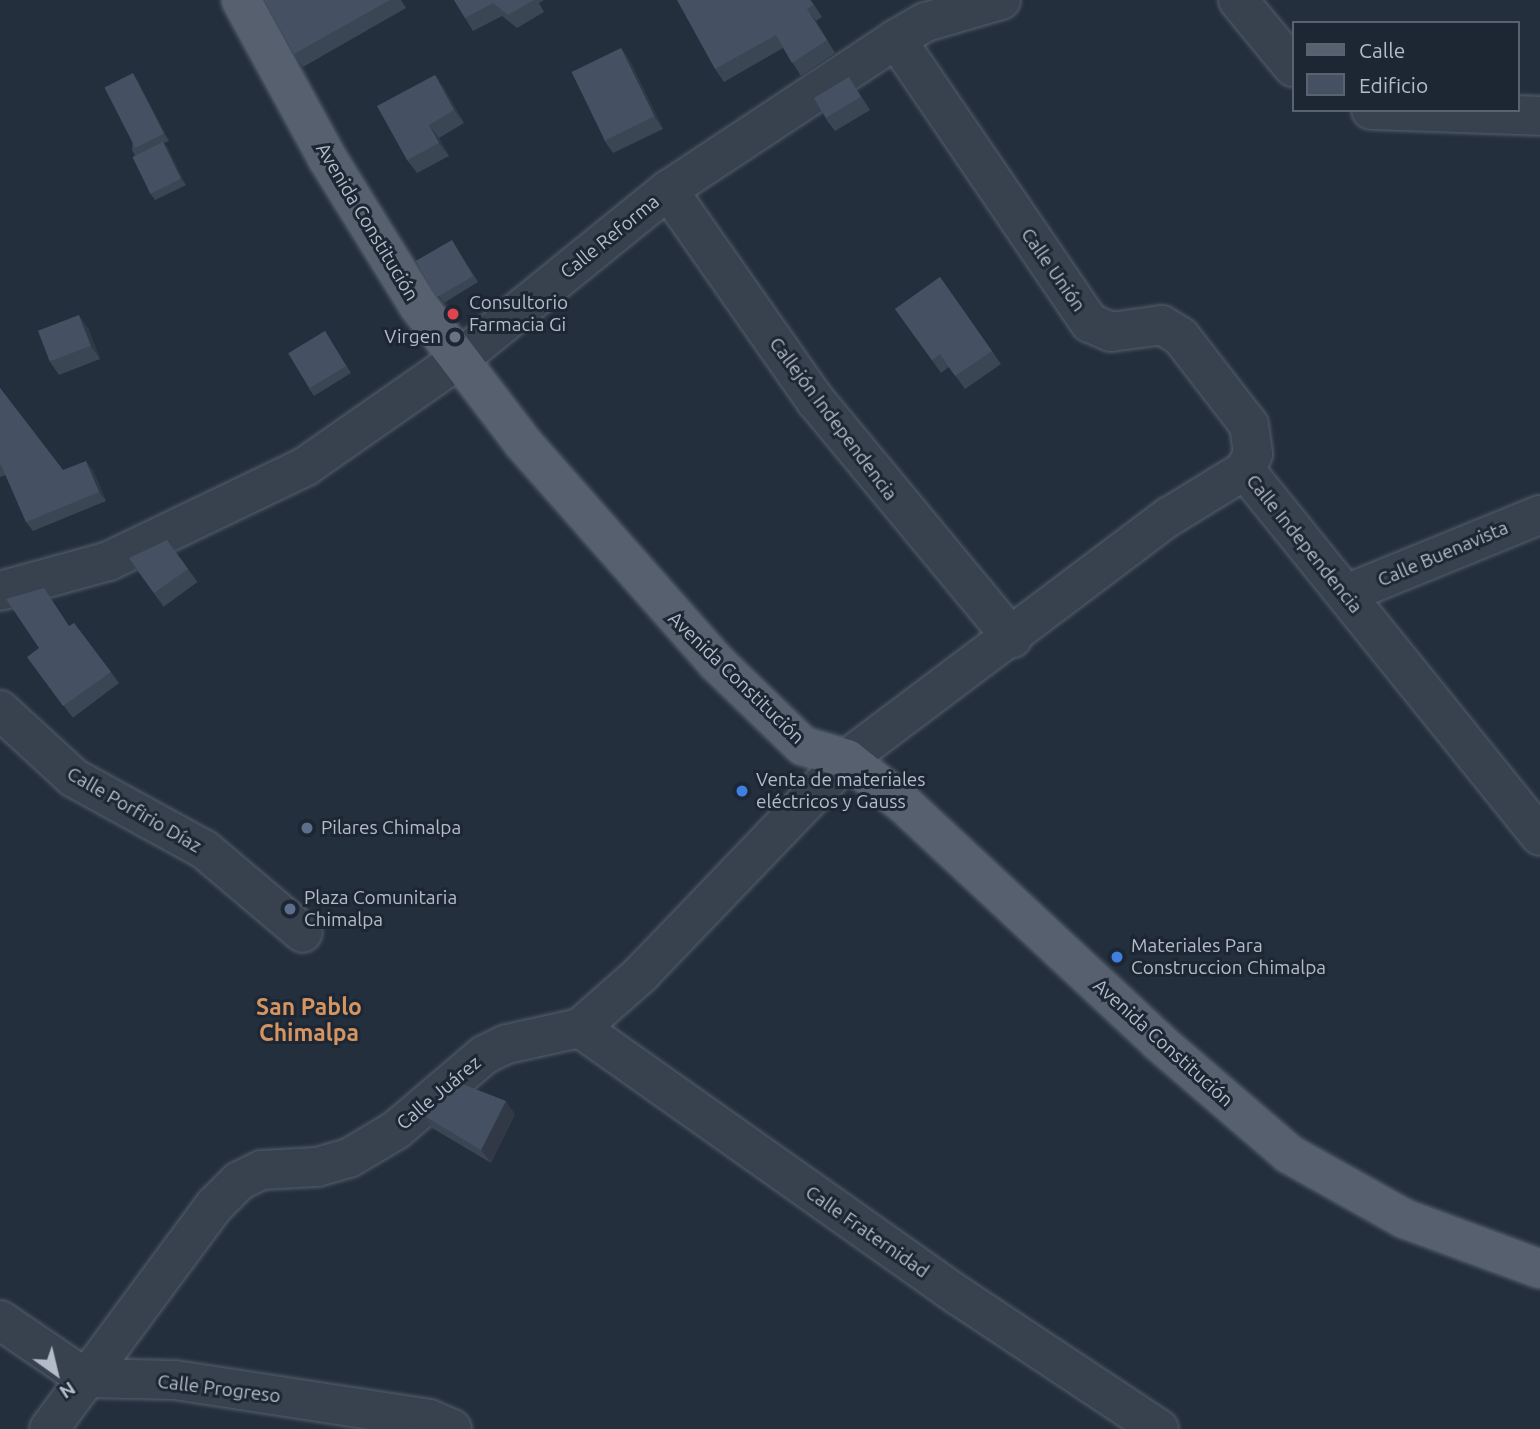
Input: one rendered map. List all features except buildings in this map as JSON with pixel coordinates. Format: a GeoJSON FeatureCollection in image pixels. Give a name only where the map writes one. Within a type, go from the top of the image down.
{"type":"FeatureCollection","features":[{"type":"Feature","properties":{"kind":"main road","name":"Avenida Constitución"},"geometry":{"type":"LineString","coordinates":[[241,0],[327,158],[418,305],[523,443],[716,662],[803,746],[847,759],[904,804],[1159,1042],[1289,1154],[1405,1219],[1540,1269]]}},
{"type":"Feature","properties":{"kind":"street","name":"Calle Reforma"},"geometry":{"type":"LineString","coordinates":[[0,591],[109,561],[259,491],[330,450],[458,360],[774,102],[926,22],[1001,0]]}},
{"type":"Feature","properties":{"kind":"street"},"geometry":{"type":"LineString","coordinates":[[1238,0],[1292,66]]}},
{"type":"Feature","properties":{"kind":"street","name":"Calle Unión"},"geometry":{"type":"LineString","coordinates":[[896,39],[1090,323],[1111,332],[1162,325],[1181,337],[1249,425],[1253,454],[1245,470]]}},
{"type":"Feature","properties":{"kind":"street"},"geometry":{"type":"LineString","coordinates":[[1427,112],[1540,116]]}},
{"type":"Feature","properties":{"kind":"street","name":"Callejón Independencia"},"geometry":{"type":"LineString","coordinates":[[668,190],[817,401],[1012,638]]}},
{"type":"Feature","properties":{"kind":"street","name":"Calle Independencia"},"geometry":{"type":"LineString","coordinates":[[847,759],[1012,638],[1170,516],[1245,470],[1540,836]]}},
{"type":"Feature","properties":{"kind":"street","name":"Calle Buenavista"},"geometry":{"type":"LineString","coordinates":[[1346,594],[1540,515]]}},
{"type":"Feature","properties":{"kind":"street","name":"Calle Porfirio Díaz"},"geometry":{"type":"LineString","coordinates":[[0,710],[74,778],[205,850],[303,933]]}},
{"type":"Feature","properties":{"kind":"street","name":"Calle Juárez"},"geometry":{"type":"LineString","coordinates":[[49,1429],[215,1205],[239,1181],[262,1170],[317,1167],[349,1158],[396,1130],[484,1055],[507,1044],[580,1028],[640,975],[847,759]]}},
{"type":"Feature","properties":{"kind":"street","name":"Calle Fraternidad"},"geometry":{"type":"LineString","coordinates":[[580,1028],[959,1296],[1159,1429]]}},
{"type":"Feature","properties":{"kind":"street"},"geometry":{"type":"LineString","coordinates":[[0,1320],[85,1378]]}},
{"type":"Feature","properties":{"kind":"street","name":"Calle Progreso"},"geometry":{"type":"LineString","coordinates":[[85,1378],[175,1380],[429,1419],[452,1429]]}},
{"type":"Feature","properties":{"kind":"place","name":"Consultorio Farmacia Gi"},"geometry":{"type":"Point","coordinates":[453,314]}},
{"type":"Feature","properties":{"kind":"place","name":"Virgen"},"geometry":{"type":"Point","coordinates":[455,337]}},
{"type":"Feature","properties":{"kind":"place","name":"Venta de materiales eléctricos y Gauss"},"geometry":{"type":"Point","coordinates":[742,791]}},
{"type":"Feature","properties":{"kind":"place","name":"Pilares Chimalpa"},"geometry":{"type":"Point","coordinates":[307,828]}},
{"type":"Feature","properties":{"kind":"place","name":"Plaza Comunitaria Chimalpa"},"geometry":{"type":"Point","coordinates":[290,909]}},
{"type":"Feature","properties":{"kind":"place","name":"Materiales Para Construccion Chimalpa"},"geometry":{"type":"Point","coordinates":[1117,957]}},
{"type":"Feature","properties":{"kind":"district","name":"San Pablo Chimalpa"},"geometry":{"type":"Point","coordinates":[309,1020]}}]}
